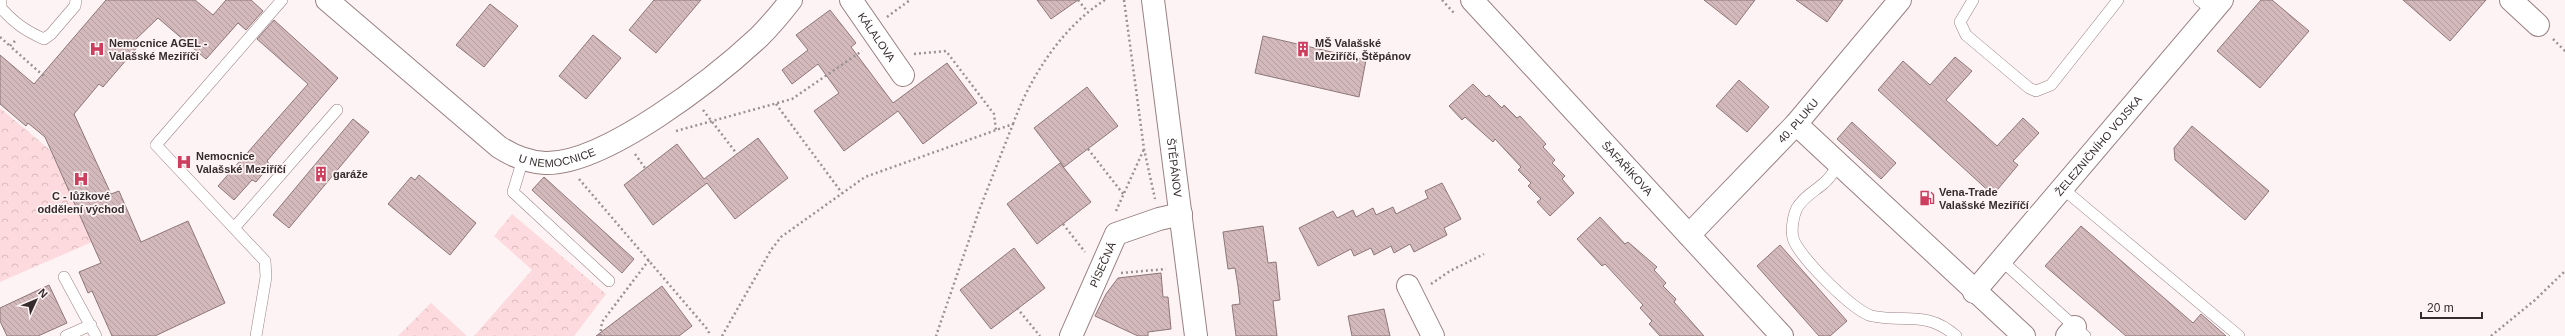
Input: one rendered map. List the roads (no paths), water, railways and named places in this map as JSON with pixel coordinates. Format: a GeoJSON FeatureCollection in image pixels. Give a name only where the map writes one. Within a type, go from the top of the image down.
{"type":"FeatureCollection","features":[{"type":"Feature","properties":{"kind":"street","name":"U NEMOCNICE"},"geometry":{"type":"LineString","coordinates":[[327,0],[499,147],[523,158],[545,163],[566,160],[592,152],[646,124],[746,49],[791,0]]}},
{"type":"Feature","properties":{"kind":"street","name":"KÁLALOVA"},"geometry":{"type":"LineString","coordinates":[[851,0],[897,66]]}},
{"type":"Feature","properties":{"kind":"street","name":"ŠTĚPÁNOV"},"geometry":{"type":"LineString","coordinates":[[1153,0],[1196,336]]}},
{"type":"Feature","properties":{"kind":"street","name":"ŠAFAŘÍKOVA"},"geometry":{"type":"LineString","coordinates":[[1472,0],[1782,336]]}},
{"type":"Feature","properties":{"kind":"street","name":"40. PLUKU"},"geometry":{"type":"LineString","coordinates":[[1689,235],[1796,124],[1900,0]]}},
{"type":"Feature","properties":{"kind":"street"},"geometry":{"type":"LineString","coordinates":[[2511,0],[2538,25]]}},
{"type":"Feature","properties":{"kind":"street","name":"ŽELEZNIČNÍHO VOJSKA"},"geometry":{"type":"LineString","coordinates":[[1974,292],[2062,188],[2211,4]]}},
{"type":"Feature","properties":{"kind":"street"},"geometry":{"type":"LineString","coordinates":[[1796,124],[1974,292],[2024,336]]}},
{"type":"Feature","properties":{"kind":"street","name":"PÍSEČNÁ"},"geometry":{"type":"LineString","coordinates":[[1071,336],[1116,234],[1159,218],[1181,214]]}},
{"type":"Feature","properties":{"kind":"street"},"geometry":{"type":"LineString","coordinates":[[1408,286],[1432,336]]}},
{"type":"Feature","properties":{"kind":"lane"},"geometry":{"type":"LineString","coordinates":[[1,0],[1,8],[24,30],[44,39],[51,34],[75,6],[76,0]]}},
{"type":"Feature","properties":{"kind":"lane"},"geometry":{"type":"LineString","coordinates":[[256,336],[266,277],[265,261],[156,145],[282,0]]}},
{"type":"Feature","properties":{"kind":"lane"},"geometry":{"type":"LineString","coordinates":[[1972,0],[1963,12],[1960,22],[1966,34],[2029,88],[2036,91],[2051,85],[2118,0]]}},
{"type":"Feature","properties":{"kind":"lane"},"geometry":{"type":"LineString","coordinates":[[234,228],[337,110]]}},
{"type":"Feature","properties":{"kind":"lane"},"geometry":{"type":"LineString","coordinates":[[523,158],[513,192],[609,281]]}},
{"type":"Feature","properties":{"kind":"lane"},"geometry":{"type":"LineString","coordinates":[[1839,164],[1829,178],[1809,194],[1797,208],[1793,228],[1793,238],[1797,247],[1828,281],[1862,311],[1872,316],[1932,320],[1956,336]]}},
{"type":"Feature","properties":{"kind":"lane"},"geometry":{"type":"LineString","coordinates":[[2062,188],[2239,336]]}},
{"type":"Feature","properties":{"kind":"lane"},"geometry":{"type":"LineString","coordinates":[[2001,260],[2076,333]]}},
{"type":"Feature","properties":{"kind":"lane"},"geometry":{"type":"LineString","coordinates":[[64,277],[96,336]]}},
{"type":"Feature","properties":{"kind":"lane"},"geometry":{"type":"LineString","coordinates":[[66,336],[91,325]]}},
{"type":"Feature","properties":{"kind":"place","name":"Nemocnice AGEL - Valašské Meziříčí"},"geometry":{"type":"Point","coordinates":[97,49]}},
{"type":"Feature","properties":{"kind":"place","name":"MŠ Valašské Meziříčí, Štěpánov"},"geometry":{"type":"Point","coordinates":[1303,49]}},
{"type":"Feature","properties":{"kind":"place","name":"Nemocnice Valašské Meziříčí"},"geometry":{"type":"Point","coordinates":[184,162]}},
{"type":"Feature","properties":{"kind":"place","name":"garáže"},"geometry":{"type":"Point","coordinates":[321,174]}},
{"type":"Feature","properties":{"kind":"place","name":"C - lůžkové oddělení východ"},"geometry":{"type":"Point","coordinates":[81,179]}},
{"type":"Feature","properties":{"kind":"place","name":"Vena-Trade Valašské Meziříčí"},"geometry":{"type":"Point","coordinates":[1927,198]}}]}
